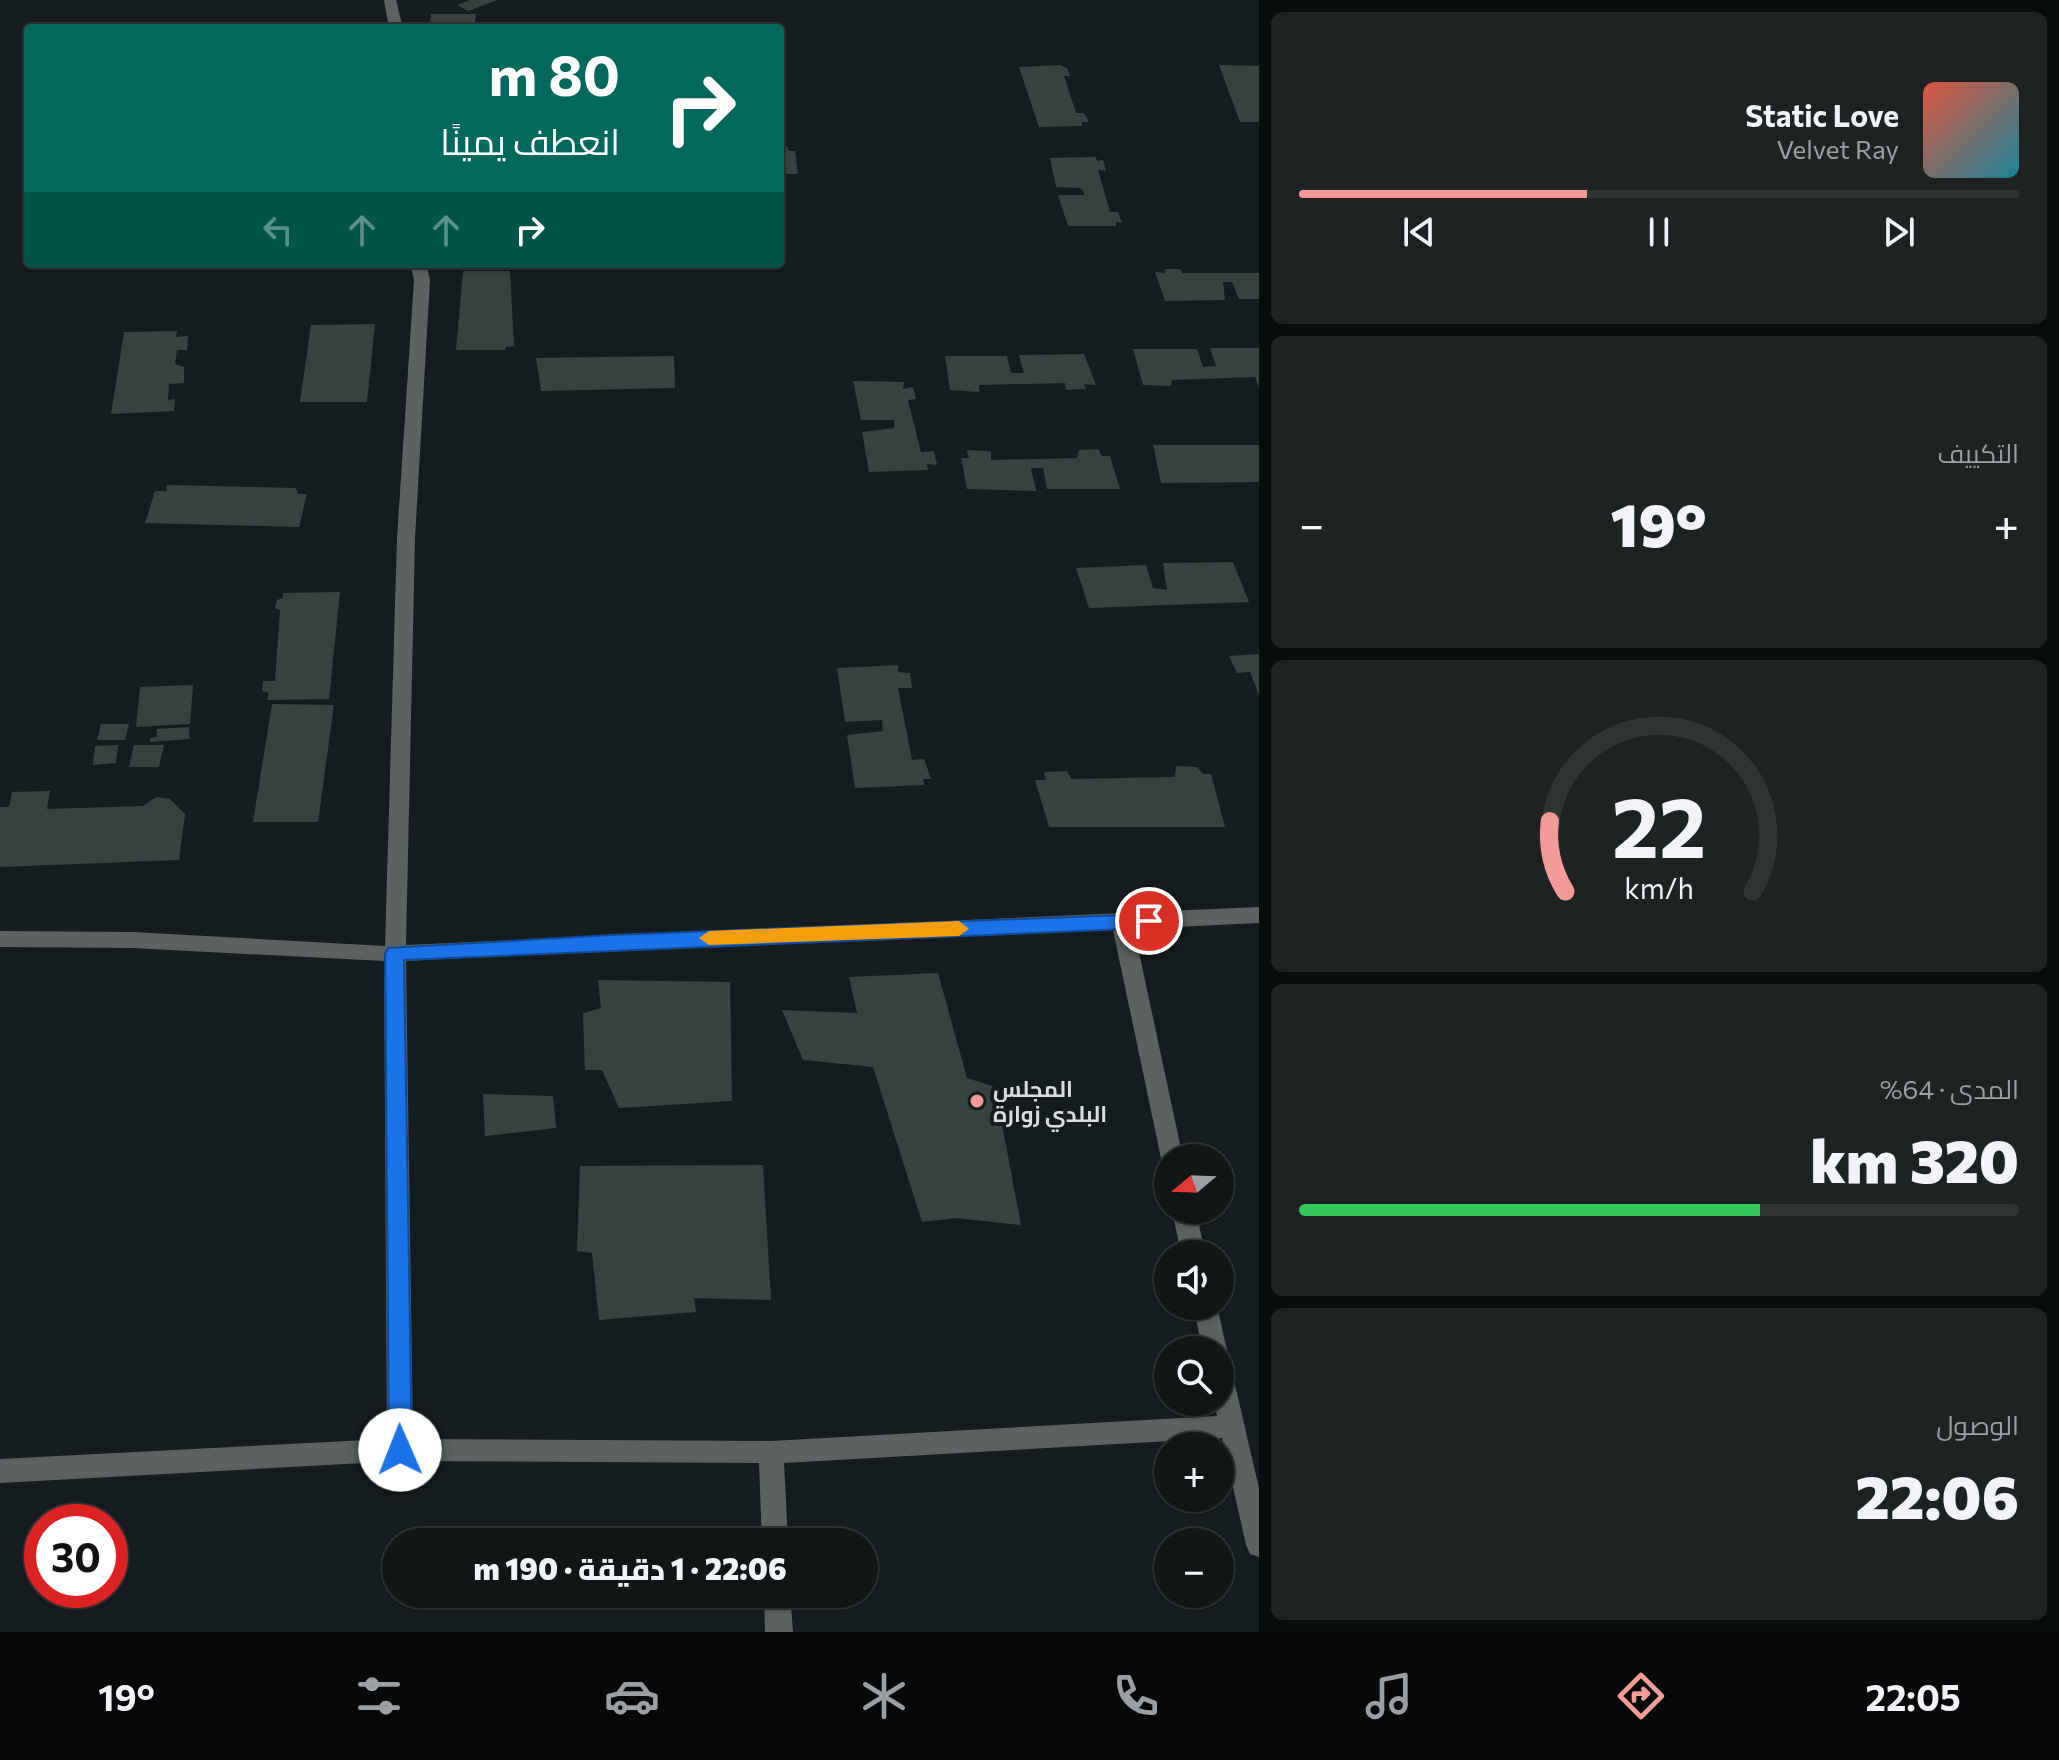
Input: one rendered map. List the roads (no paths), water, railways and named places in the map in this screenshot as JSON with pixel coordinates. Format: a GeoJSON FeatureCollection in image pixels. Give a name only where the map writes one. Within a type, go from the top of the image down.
{"type":"FeatureCollection","features":[{"type":"Feature","properties":{"kind":"street"},"geometry":{"type":"LineString","coordinates":[[390,0],[395,24]]}},
{"type":"Feature","properties":{"kind":"street"},"geometry":{"type":"LineString","coordinates":[[400,1450],[395,954],[406,538],[422,280],[419,268]]}},
{"type":"Feature","properties":{"kind":"street"},"geometry":{"type":"LineString","coordinates":[[0,939],[132,940],[395,954],[1259,915]]}},
{"type":"Feature","properties":{"kind":"street"},"geometry":{"type":"LineString","coordinates":[[1122,922],[1169,1144]]}},
{"type":"Feature","properties":{"kind":"street"},"geometry":{"type":"LineString","coordinates":[[1230,1416],[1259,1545]]}},
{"type":"Feature","properties":{"kind":"street"},"geometry":{"type":"LineString","coordinates":[[0,1471],[400,1450],[771,1452],[1232,1426]]}},
{"type":"Feature","properties":{"kind":"street"},"geometry":{"type":"LineString","coordinates":[[771,1452],[774,1528]]}},
{"type":"Feature","properties":{"kind":"street"},"geometry":{"type":"LineString","coordinates":[[778,1608],[779,1632]]}},
{"type":"Feature","properties":{"kind":"place","name":"المجلس البلدي زوارة"},"geometry":{"type":"Point","coordinates":[977,1101]}}]}
